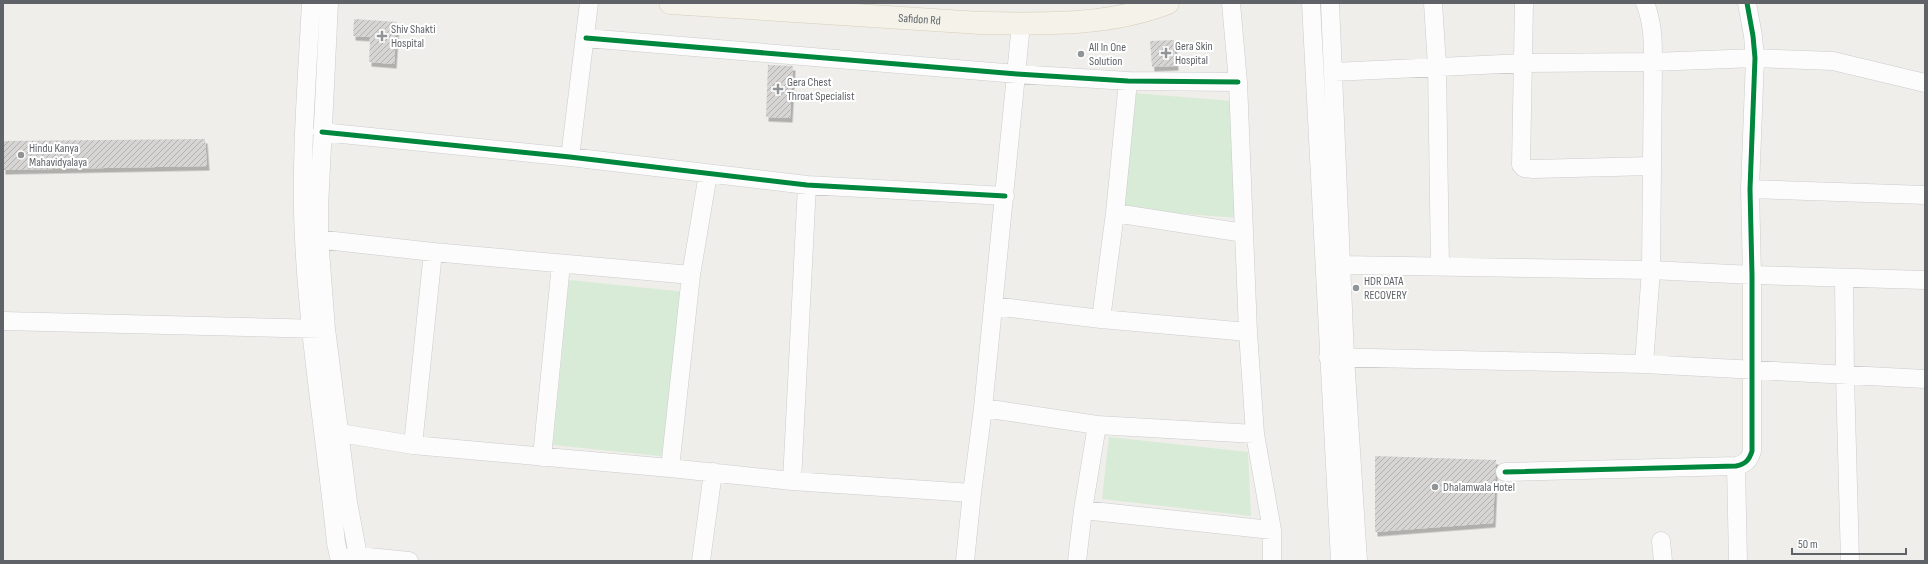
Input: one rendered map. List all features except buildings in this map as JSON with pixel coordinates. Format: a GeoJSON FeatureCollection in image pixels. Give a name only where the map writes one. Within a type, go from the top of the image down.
{"type":"FeatureCollection","features":[{"type":"Feature","properties":{"kind":"main road","name":"Safidon Rd"},"geometry":{"type":"LineString","coordinates":[[670,3],[980,23],[1022,24],[1085,22],[1144,12],[1168,3]]}},
{"type":"Feature","properties":{"kind":"street"},"geometry":{"type":"LineString","coordinates":[[311,3],[303,173],[312,238],[336,544],[340,560],[359,558],[409,561]]}},
{"type":"Feature","properties":{"kind":"street"},"geometry":{"type":"LineString","coordinates":[[312,238],[319,207],[328,3]]}},
{"type":"Feature","properties":{"kind":"street"},"geometry":{"type":"LineString","coordinates":[[570,157],[586,38],[589,3]]}},
{"type":"Feature","properties":{"kind":"street"},"geometry":{"type":"LineString","coordinates":[[1231,3],[1238,82],[1248,332],[1255,434],[1272,530],[1272,561]]}},
{"type":"Feature","properties":{"kind":"street"},"geometry":{"type":"LineString","coordinates":[[1310,3],[1337,357],[1358,561]]}},
{"type":"Feature","properties":{"kind":"street"},"geometry":{"type":"LineString","coordinates":[[1330,3],[1341,265],[1337,357],[1340,561]]}},
{"type":"Feature","properties":{"kind":"street"},"geometry":{"type":"LineString","coordinates":[[1433,3],[1437,66],[1440,267]]}},
{"type":"Feature","properties":{"kind":"street"},"geometry":{"type":"LineString","coordinates":[[1524,3],[1524,63],[1520,146],[1521,160],[1524,168],[1652,166]]}},
{"type":"Feature","properties":{"kind":"street"},"geometry":{"type":"LineString","coordinates":[[1644,364],[1651,270],[1653,62],[1651,17],[1645,3]]}},
{"type":"Feature","properties":{"kind":"street"},"geometry":{"type":"LineString","coordinates":[[1505,472],[1736,466],[1744,464],[1750,458],[1752,451],[1753,370],[1750,189],[1755,58],[1747,3]]}},
{"type":"Feature","properties":{"kind":"street"},"geometry":{"type":"LineString","coordinates":[[965,561],[983,408],[1022,24]]}},
{"type":"Feature","properties":{"kind":"street"},"geometry":{"type":"LineString","coordinates":[[586,38],[1017,74],[1128,81],[1238,82]]}},
{"type":"Feature","properties":{"kind":"street"},"geometry":{"type":"LineString","coordinates":[[1333,72],[1524,63],[1653,62],[1755,58],[1833,61],[1925,83]]}},
{"type":"Feature","properties":{"kind":"street"},"geometry":{"type":"LineString","coordinates":[[1101,319],[1115,213],[1128,81]]}},
{"type":"Feature","properties":{"kind":"street"},"geometry":{"type":"LineString","coordinates":[[322,132],[570,157],[807,185],[1005,196]]}},
{"type":"Feature","properties":{"kind":"street"},"geometry":{"type":"LineString","coordinates":[[670,468],[691,275],[708,174]]}},
{"type":"Feature","properties":{"kind":"street"},"geometry":{"type":"LineString","coordinates":[[792,481],[807,185]]}},
{"type":"Feature","properties":{"kind":"street"},"geometry":{"type":"LineString","coordinates":[[1750,189],[1925,195]]}},
{"type":"Feature","properties":{"kind":"street"},"geometry":{"type":"LineString","coordinates":[[1115,213],[1244,232]]}},
{"type":"Feature","properties":{"kind":"street"},"geometry":{"type":"LineString","coordinates":[[312,238],[433,252],[691,275]]}},
{"type":"Feature","properties":{"kind":"street"},"geometry":{"type":"LineString","coordinates":[[413,445],[433,252]]}},
{"type":"Feature","properties":{"kind":"street"},"geometry":{"type":"LineString","coordinates":[[542,457],[562,264]]}},
{"type":"Feature","properties":{"kind":"street"},"geometry":{"type":"LineString","coordinates":[[1341,265],[1651,270],[1752,275],[1925,280]]}},
{"type":"Feature","properties":{"kind":"street"},"geometry":{"type":"LineString","coordinates":[[1844,278],[1850,561]]}},
{"type":"Feature","properties":{"kind":"street"},"geometry":{"type":"LineString","coordinates":[[993,306],[1101,319],[1248,332]]}},
{"type":"Feature","properties":{"kind":"street"},"geometry":{"type":"LineString","coordinates":[[3,321],[318,329]]}},
{"type":"Feature","properties":{"kind":"street"},"geometry":{"type":"LineString","coordinates":[[318,329],[340,433],[348,502],[359,558]]}},
{"type":"Feature","properties":{"kind":"street"},"geometry":{"type":"LineString","coordinates":[[1337,357],[1644,364],[1925,379]]}},
{"type":"Feature","properties":{"kind":"street"},"geometry":{"type":"LineString","coordinates":[[983,408],[1097,425],[1255,434]]}},
{"type":"Feature","properties":{"kind":"street"},"geometry":{"type":"LineString","coordinates":[[1077,561],[1083,510],[1097,425]]}},
{"type":"Feature","properties":{"kind":"street"},"geometry":{"type":"LineString","coordinates":[[340,433],[413,445],[713,472],[792,481],[972,493]]}},
{"type":"Feature","properties":{"kind":"street"},"geometry":{"type":"LineString","coordinates":[[1736,466],[1738,561]]}},
{"type":"Feature","properties":{"kind":"street"},"geometry":{"type":"LineString","coordinates":[[701,561],[713,472]]}},
{"type":"Feature","properties":{"kind":"street"},"geometry":{"type":"LineString","coordinates":[[1083,510],[1272,530]]}},
{"type":"Feature","properties":{"kind":"street"},"geometry":{"type":"LineString","coordinates":[[1661,541],[1663,561]]}},
{"type":"Feature","properties":{"kind":"green space"},"geometry":{"type":"Polygon","coordinates":[[[1133,93],[1232,101],[1238,218],[1124,209],[1133,93]]]}},
{"type":"Feature","properties":{"kind":"green space"},"geometry":{"type":"Polygon","coordinates":[[[569,280],[696,293],[680,458],[553,445],[569,280]]]}},
{"type":"Feature","properties":{"kind":"green space"},"geometry":{"type":"Polygon","coordinates":[[[1109,437],[1248,452],[1251,516],[1102,499],[1109,437]]]}},
{"type":"Feature","properties":{"kind":"cycle path"},"geometry":{"type":"LineString","coordinates":[[1505,472],[1736,466],[1744,463],[1750,457],[1752,451],[1752,275],[1750,189],[1755,58],[1747,3]]}},
{"type":"Feature","properties":{"kind":"cycle path"},"geometry":{"type":"LineString","coordinates":[[586,38],[1017,74],[1128,81],[1238,82]]}},
{"type":"Feature","properties":{"kind":"cycle path"},"geometry":{"type":"LineString","coordinates":[[322,132],[570,157],[807,185],[1005,196]]}},
{"type":"Feature","properties":{"kind":"place","name":"Shiv Shakti Hospital"},"geometry":{"type":"Point","coordinates":[382,36]}},
{"type":"Feature","properties":{"kind":"place","name":"Gera Skin Hospital"},"geometry":{"type":"Point","coordinates":[1166,53]}},
{"type":"Feature","properties":{"kind":"place","name":"All In One Solution"},"geometry":{"type":"Point","coordinates":[1081,54]}},
{"type":"Feature","properties":{"kind":"place","name":"Gera Chest Throat Specialist"},"geometry":{"type":"Point","coordinates":[778,89]}},
{"type":"Feature","properties":{"kind":"place","name":"Hindu Kanya Mahavidyalaya"},"geometry":{"type":"Point","coordinates":[21,155]}},
{"type":"Feature","properties":{"kind":"place","name":"HDR DATA RECOVERY"},"geometry":{"type":"Point","coordinates":[1356,288]}},
{"type":"Feature","properties":{"kind":"place","name":"Dhalamwala Hotel"},"geometry":{"type":"Point","coordinates":[1435,487]}}]}
